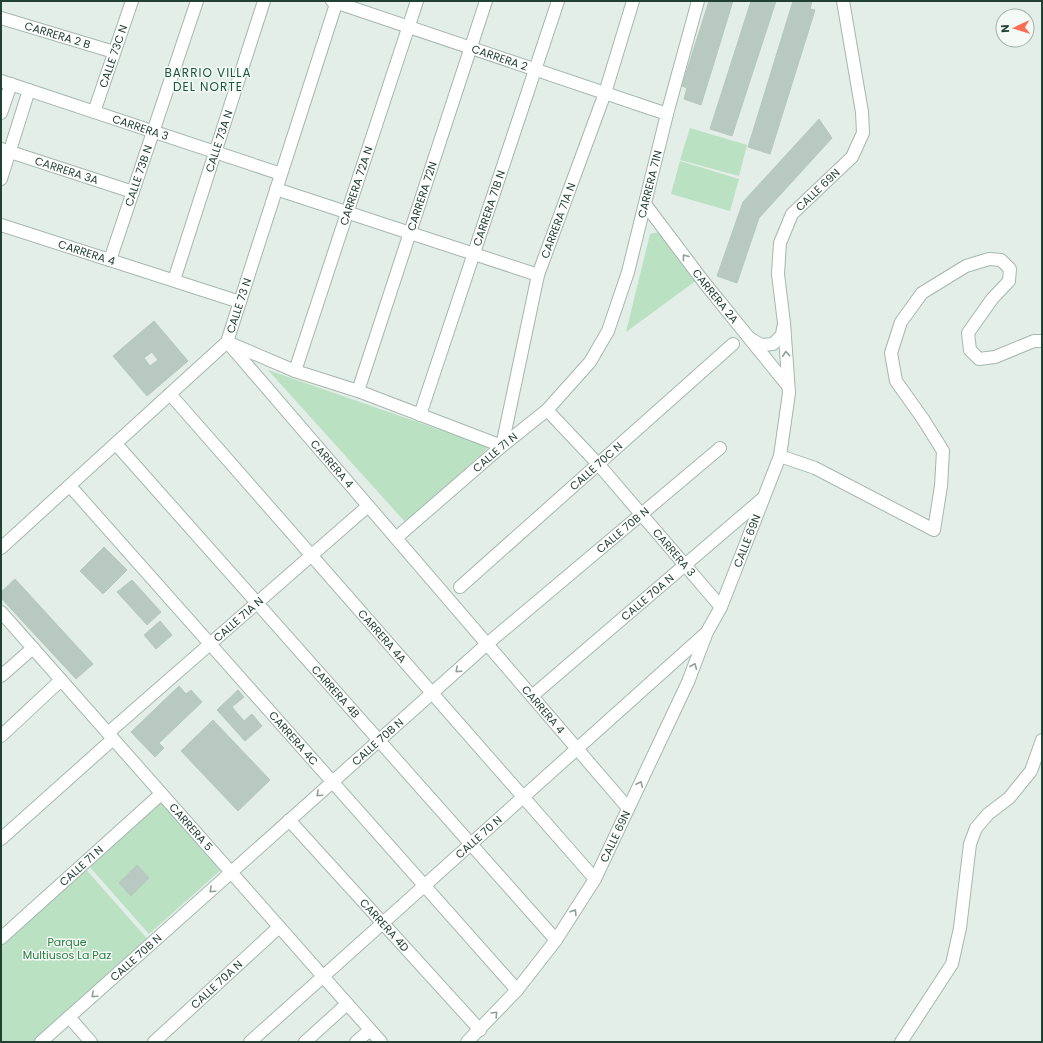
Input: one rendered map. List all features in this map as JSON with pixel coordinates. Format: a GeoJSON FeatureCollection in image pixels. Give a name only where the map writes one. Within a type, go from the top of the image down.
{"type":"FeatureCollection","features":[{"type":"Feature","properties":{"kind":"street","name":"CALLE 73C N"},"geometry":{"type":"LineString","coordinates":[[94,112],[130,1]]}},
{"type":"Feature","properties":{"kind":"street","name":"CALLE 73B N"},"geometry":{"type":"LineString","coordinates":[[110,260],[197,1]]}},
{"type":"Feature","properties":{"kind":"street","name":"CALLE 73A N"},"geometry":{"type":"LineString","coordinates":[[174,280],[264,1]]}},
{"type":"Feature","properties":{"kind":"street","name":"CARRERA 2"},"geometry":{"type":"LineString","coordinates":[[335,1],[667,114]]}},
{"type":"Feature","properties":{"kind":"street","name":"CALLE 73 N"},"geometry":{"type":"LineString","coordinates":[[1,548],[227,342],[335,1]]}},
{"type":"Feature","properties":{"kind":"street","name":"CARRERA 72A N"},"geometry":{"type":"LineString","coordinates":[[295,371],[417,1]]}},
{"type":"Feature","properties":{"kind":"street","name":"CARRERA 72N"},"geometry":{"type":"LineString","coordinates":[[358,391],[486,1]]}},
{"type":"Feature","properties":{"kind":"street","name":"CARRERA 71B N"},"geometry":{"type":"LineString","coordinates":[[420,415],[558,1]]}},
{"type":"Feature","properties":{"kind":"street","name":"CARRERA 71A N"},"geometry":{"type":"LineString","coordinates":[[502,446],[538,274],[605,93],[633,1]]}},
{"type":"Feature","properties":{"kind":"street","name":"CARRERA 71N"},"geometry":{"type":"LineString","coordinates":[[590,362],[608,331],[628,272],[667,114],[698,1]]}},
{"type":"Feature","properties":{"kind":"street","name":"CALLE 69N"},"geometry":{"type":"LineString","coordinates":[[467,1042],[517,990],[556,940],[595,879],[688,682],[707,632],[720,607],[780,456],[789,393],[784,323],[778,274],[780,243],[792,214],[852,157],[863,134],[862,112],[842,1]]}},
{"type":"Feature","properties":{"kind":"street","name":"CARRERA 2 B"},"geometry":{"type":"LineString","coordinates":[[1,18],[114,52]]}},
{"type":"Feature","properties":{"kind":"street","name":"CARRERA 3"},"geometry":{"type":"LineString","coordinates":[[6,82],[281,174]]}},
{"type":"Feature","properties":{"kind":"street"},"geometry":{"type":"LineString","coordinates":[[1,113],[6,82]]}},
{"type":"Feature","properties":{"kind":"street"},"geometry":{"type":"LineString","coordinates":[[1,179],[5,150],[29,90]]}},
{"type":"Feature","properties":{"kind":"street","name":"CARRERA 3A"},"geometry":{"type":"LineString","coordinates":[[5,150],[133,192]]}},
{"type":"Feature","properties":{"kind":"street"},"geometry":{"type":"LineString","coordinates":[[276,189],[538,274]]}},
{"type":"Feature","properties":{"kind":"street","name":"CARRERA 2A"},"geometry":{"type":"LineString","coordinates":[[645,204],[788,386]]}},
{"type":"Feature","properties":{"kind":"street","name":"CARRERA 4"},"geometry":{"type":"LineString","coordinates":[[1,225],[240,302]]}},
{"type":"Feature","properties":{"kind":"street"},"geometry":{"type":"LineString","coordinates":[[780,456],[814,468],[934,530],[941,486],[942,451],[924,419],[896,381],[891,353],[901,322],[922,293],[966,266],[989,259],[1001,260],[1010,269],[1009,281],[992,299],[968,333],[970,350],[979,359],[995,357],[1034,341],[1042,341]]}},
{"type":"Feature","properties":{"kind":"street"},"geometry":{"type":"LineString","coordinates":[[750,338],[761,345],[773,344],[782,335],[784,323]]}},
{"type":"Feature","properties":{"kind":"street"},"geometry":{"type":"LineString","coordinates":[[227,342],[295,371],[358,391],[502,446]]}},
{"type":"Feature","properties":{"kind":"street","name":"CARRERA 4"},"geometry":{"type":"LineString","coordinates":[[227,342],[628,808]]}},
{"type":"Feature","properties":{"kind":"street","name":"CALLE 70C N"},"geometry":{"type":"LineString","coordinates":[[460,587],[733,344]]}},
{"type":"Feature","properties":{"kind":"street","name":"CALLE 71 N"},"geometry":{"type":"LineString","coordinates":[[396,538],[502,446],[547,410],[590,362]]}},
{"type":"Feature","properties":{"kind":"street","name":"CARRERA 4A"},"geometry":{"type":"LineString","coordinates":[[170,394],[595,879]]}},
{"type":"Feature","properties":{"kind":"street","name":"CARRERA 3"},"geometry":{"type":"LineString","coordinates":[[547,410],[598,465],[720,607]]}},
{"type":"Feature","properties":{"kind":"street","name":"CARRERA 4B"},"geometry":{"type":"LineString","coordinates":[[116,444],[556,940]]}},
{"type":"Feature","properties":{"kind":"street","name":"CALLE 70B N"},"geometry":{"type":"LineString","coordinates":[[41,1042],[432,692],[720,448]]}},
{"type":"Feature","properties":{"kind":"street","name":"CARRERA 4C"},"geometry":{"type":"LineString","coordinates":[[70,486],[517,990]]}},
{"type":"Feature","properties":{"kind":"street","name":"CALLE 70A N"},"geometry":{"type":"LineString","coordinates":[[532,696],[763,498]]}},
{"type":"Feature","properties":{"kind":"street","name":"CALLE 71A N"},"geometry":{"type":"LineString","coordinates":[[1,839],[210,644],[368,506]]}},
{"type":"Feature","properties":{"kind":"street","name":"CARRERA 5"},"geometry":{"type":"LineString","coordinates":[[1,612],[381,1042]]}},
{"type":"Feature","properties":{"kind":"street","name":"CALLE 70 N"},"geometry":{"type":"LineString","coordinates":[[250,1042],[707,632]]}},
{"type":"Feature","properties":{"kind":"street"},"geometry":{"type":"LineString","coordinates":[[1,676],[33,648]]}},
{"type":"Feature","properties":{"kind":"street"},"geometry":{"type":"LineString","coordinates":[[1,736],[61,680]]}},
{"type":"Feature","properties":{"kind":"street"},"geometry":{"type":"LineString","coordinates":[[901,1042],[952,964],[960,928],[970,844],[976,828],[988,814],[1009,798],[1031,771],[1042,740]]}},
{"type":"Feature","properties":{"kind":"street","name":"CALLE 71 N"},"geometry":{"type":"LineString","coordinates":[[1,938],[161,794]]}},
{"type":"Feature","properties":{"kind":"street","name":"CARRERA 4D"},"geometry":{"type":"LineString","coordinates":[[289,820],[480,1030]]}},
{"type":"Feature","properties":{"kind":"street","name":"CALLE 70A N"},"geometry":{"type":"LineString","coordinates":[[154,1042],[279,928]]}},
{"type":"Feature","properties":{"kind":"street"},"geometry":{"type":"LineString","coordinates":[[305,1042],[347,1004]]}},
{"type":"Feature","properties":{"kind":"street"},"geometry":{"type":"LineString","coordinates":[[69,1017],[91,1042]]}},
{"type":"Feature","properties":{"kind":"street"},"geometry":{"type":"LineString","coordinates":[[356,1042],[370,1030]]}},
{"type":"Feature","properties":{"kind":"green space"},"geometry":{"type":"Polygon","coordinates":[[[690,128],[747,145],[739,176],[680,160],[690,128]]]}},
{"type":"Feature","properties":{"kind":"green space"},"geometry":{"type":"Polygon","coordinates":[[[680,161],[739,179],[730,211],[671,194],[680,161]]]}},
{"type":"Feature","properties":{"kind":"green space"},"geometry":{"type":"Polygon","coordinates":[[[659,232],[697,280],[626,332],[650,234],[659,232]]]}},
{"type":"Feature","properties":{"kind":"green space"},"geometry":{"type":"Polygon","coordinates":[[[268,370],[489,447],[406,523],[268,370]]]}},
{"type":"Feature","properties":{"kind":"green space"},"geometry":{"type":"Polygon","coordinates":[[[163,801],[222,869],[149,934],[88,865],[163,801]]]}},
{"type":"Feature","properties":{"kind":"green space","name":"Parque Multiusos La Paz"},"geometry":{"type":"Polygon","coordinates":[[[82,865],[151,943],[41,1042],[1,1042],[1,938],[82,865]]]}},
{"type":"Feature","properties":{"kind":"building"},"geometry":{"type":"Polygon","coordinates":[[[709,1],[733,1],[701,105],[684,99],[687,88],[682,86],[709,1]]]}},
{"type":"Feature","properties":{"kind":"building"},"geometry":{"type":"Polygon","coordinates":[[[751,1],[776,1],[732,136],[710,129],[751,1]]]}},
{"type":"Feature","properties":{"kind":"building"},"geometry":{"type":"Polygon","coordinates":[[[793,1],[812,1],[810,9],[815,10],[770,154],[748,147],[793,1]]]}},
{"type":"Feature","properties":{"kind":"building"},"geometry":{"type":"Polygon","coordinates":[[[819,119],[832,138],[759,218],[737,283],[717,276],[743,202],[819,119]]]}},
{"type":"Feature","properties":{"kind":"building"},"geometry":{"type":"Polygon","coordinates":[[[154,321],[188,361],[147,396],[113,356],[154,321]],[[152,352],[144,358],[150,366],[158,360],[152,352]]]}},
{"type":"Feature","properties":{"kind":"building"},"geometry":{"type":"Polygon","coordinates":[[[104,547],[127,570],[103,594],[80,571],[104,547]]]}},
{"type":"Feature","properties":{"kind":"building"},"geometry":{"type":"Polygon","coordinates":[[[15,579],[93,664],[76,679],[1,598],[1,592],[15,579]]]}},
{"type":"Feature","properties":{"kind":"building"},"geometry":{"type":"Polygon","coordinates":[[[132,580],[161,612],[147,625],[117,592],[132,580]]]}},
{"type":"Feature","properties":{"kind":"building"},"geometry":{"type":"Polygon","coordinates":[[[160,621],[172,635],[156,649],[144,635],[160,621]]]}},
{"type":"Feature","properties":{"kind":"building"},"geometry":{"type":"Polygon","coordinates":[[[179,686],[186,694],[191,690],[202,702],[159,743],[164,748],[155,757],[131,732],[179,686]]]}},
{"type":"Feature","properties":{"kind":"building"},"geometry":{"type":"Polygon","coordinates":[[[238,690],[244,697],[232,707],[244,721],[252,714],[262,726],[245,741],[217,710],[238,690]]]}},
{"type":"Feature","properties":{"kind":"building"},"geometry":{"type":"Polygon","coordinates":[[[213,720],[270,780],[238,811],[181,751],[213,720]]]}},
{"type":"Feature","properties":{"kind":"building"},"geometry":{"type":"Polygon","coordinates":[[[137,865],[149,878],[131,896],[119,883],[137,865]]]}},
{"type":"Feature","properties":{"kind":"district","name":"BARRIO VILLA DEL NORTE"},"geometry":{"type":"Point","coordinates":[208,79]}}]}
